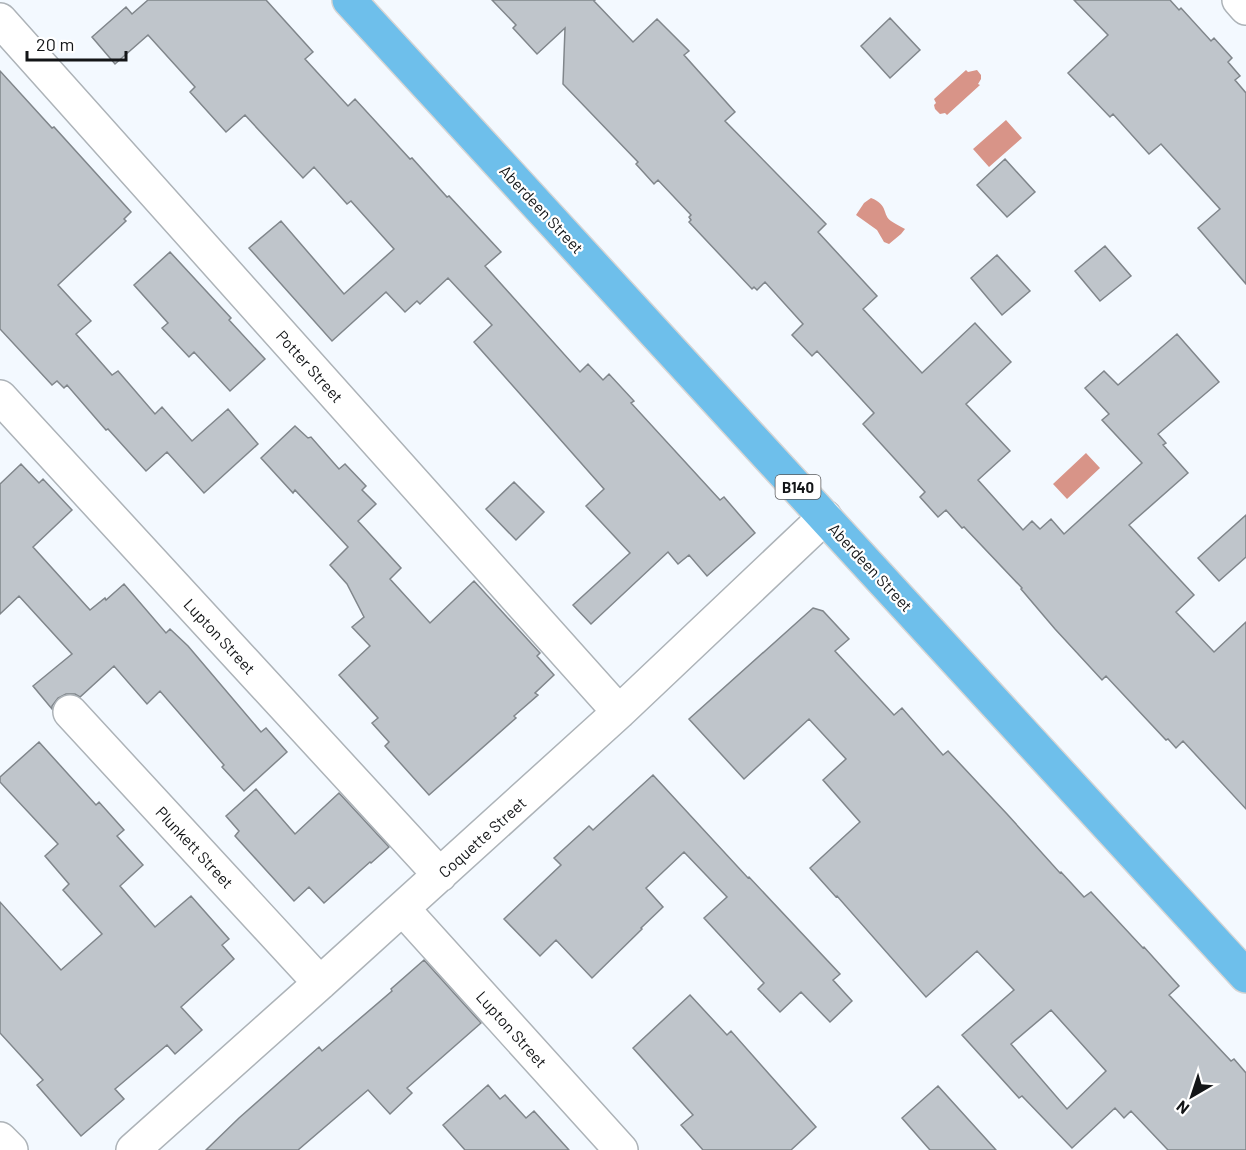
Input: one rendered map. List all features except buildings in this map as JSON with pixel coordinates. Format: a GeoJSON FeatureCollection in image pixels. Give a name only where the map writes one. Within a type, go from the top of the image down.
{"type":"FeatureCollection","features":[{"type":"Feature","properties":{"kind":"main road","name":"Aberdeen Street"},"geometry":{"type":"LineString","coordinates":[[349,0],[1246,976]]}},
{"type":"Feature","properties":{"kind":"street"},"geometry":{"type":"LineString","coordinates":[[1239,0],[1246,8]]}},
{"type":"Feature","properties":{"kind":"street","name":"Potter Street"},"geometry":{"type":"LineString","coordinates":[[0,20],[619,712]]}},
{"type":"Feature","properties":{"kind":"street","name":"Lupton Street"},"geometry":{"type":"LineString","coordinates":[[6,416],[440,875]]}},
{"type":"Feature","properties":{"kind":"street","name":"Coquette Street"},"geometry":{"type":"LineString","coordinates":[[133,1150],[619,712],[825,517]]}},
{"type":"Feature","properties":{"kind":"street","name":"Plunkett Street"},"geometry":{"type":"LineString","coordinates":[[70,712],[320,983]]}},
{"type":"Feature","properties":{"kind":"street","name":"Lupton Street"},"geometry":{"type":"LineString","coordinates":[[403,909],[621,1150]]}},
{"type":"Feature","properties":{"kind":"street"},"geometry":{"type":"LineString","coordinates":[[0,1138],[11,1150]]}},
{"type":"Feature","properties":{"kind":"shaded area"},"geometry":{"type":"Polygon","coordinates":[[[966,70],[968,72],[977,70],[981,75],[978,84],[980,85],[947,115],[940,114],[935,109],[934,99],[966,70]]]}},
{"type":"Feature","properties":{"kind":"shaded area"},"geometry":{"type":"Polygon","coordinates":[[[1006,120],[1022,138],[989,167],[973,149],[1006,120]]]}},
{"type":"Feature","properties":{"kind":"shaded area"},"geometry":{"type":"Polygon","coordinates":[[[871,198],[883,207],[888,219],[905,229],[889,244],[884,242],[877,230],[856,215],[864,203],[871,198]]]}},
{"type":"Feature","properties":{"kind":"shaded area"},"geometry":{"type":"Polygon","coordinates":[[[1086,453],[1100,468],[1067,499],[1053,484],[1086,453]]]}}]}
